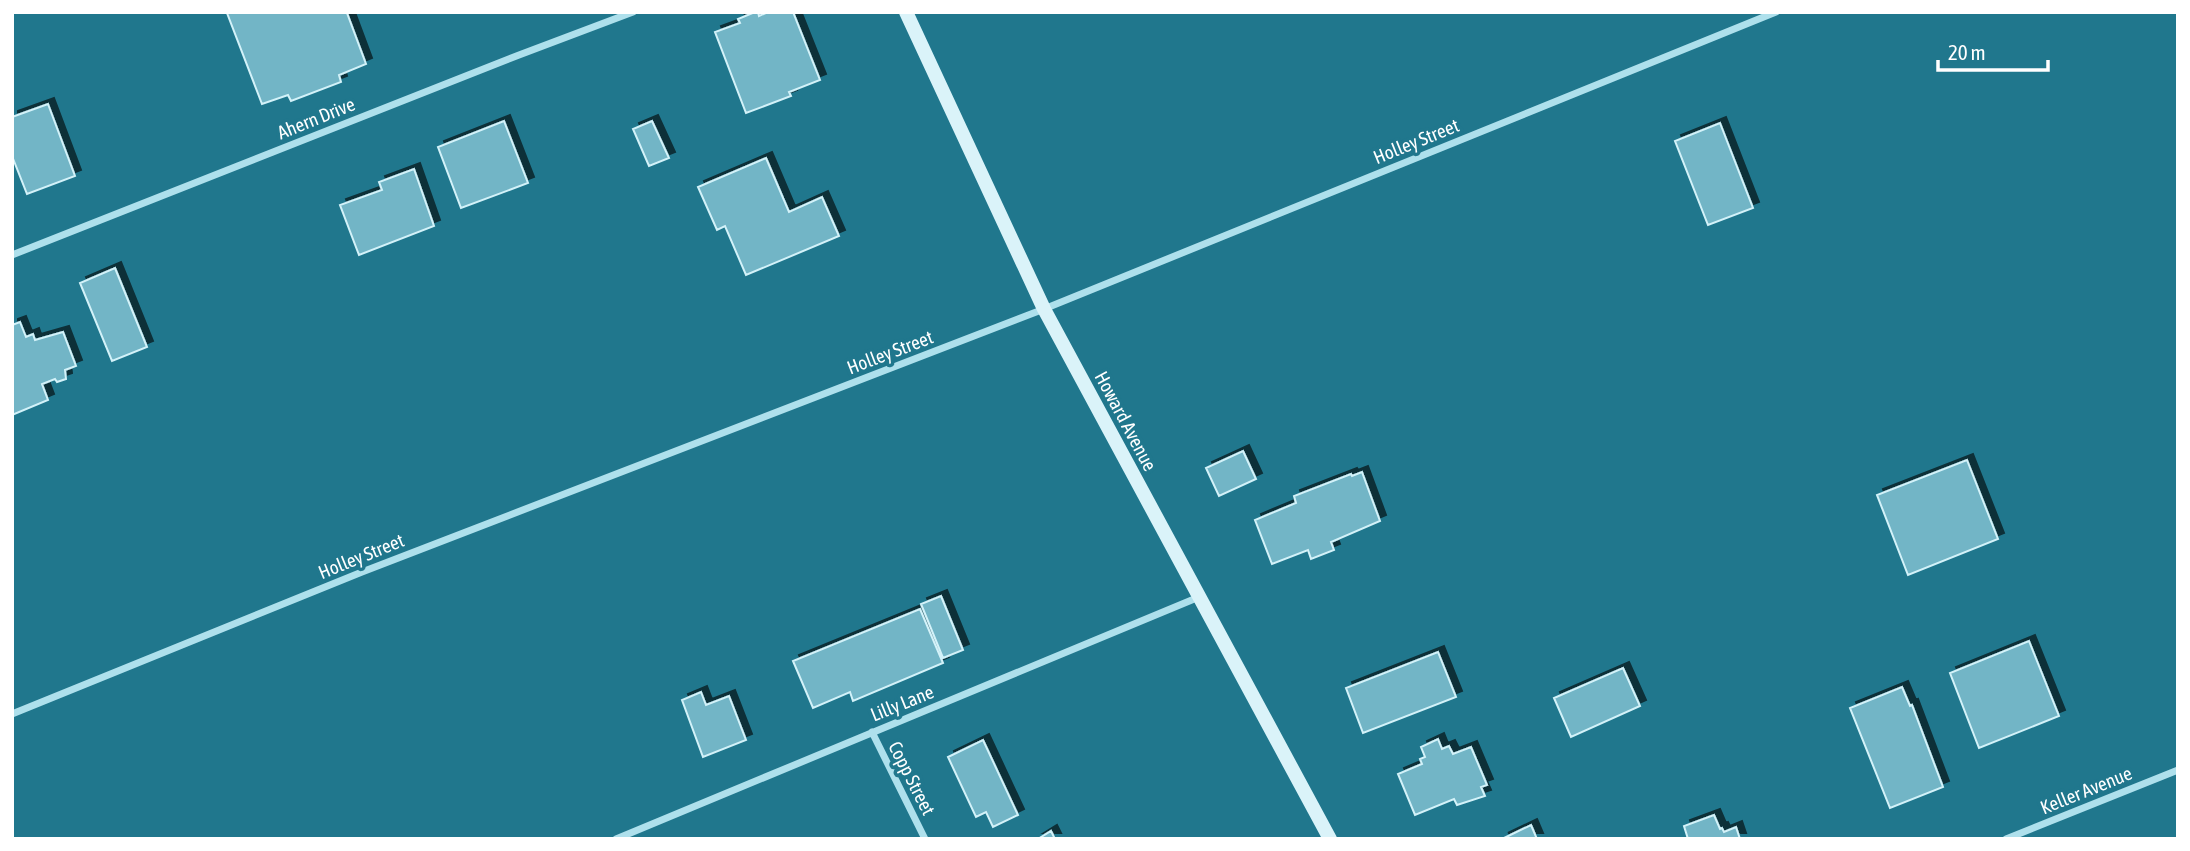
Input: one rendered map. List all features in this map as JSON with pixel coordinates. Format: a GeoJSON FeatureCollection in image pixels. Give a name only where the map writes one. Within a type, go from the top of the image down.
{"type":"FeatureCollection","features":[{"type":"Feature","properties":{"kind":"main road","name":"Howard Avenue"},"geometry":{"type":"LineString","coordinates":[[906,12],[1044,309],[1330,839]]}},
{"type":"Feature","properties":{"kind":"street","name":"Ahern Drive"},"geometry":{"type":"LineString","coordinates":[[12,255],[633,12]]}},
{"type":"Feature","properties":{"kind":"street","name":"Holley Street"},"geometry":{"type":"LineString","coordinates":[[12,714],[362,572],[1044,309],[1776,12]]}},
{"type":"Feature","properties":{"kind":"street","name":"Lilly Lane"},"geometry":{"type":"LineString","coordinates":[[616,839],[1200,597]]}},
{"type":"Feature","properties":{"kind":"street","name":"Copp Street"},"geometry":{"type":"LineString","coordinates":[[872,732],[925,839]]}},
{"type":"Feature","properties":{"kind":"street","name":"Keller Avenue"},"geometry":{"type":"LineString","coordinates":[[2007,839],[2178,770]]}},
{"type":"Feature","properties":{"kind":"building"},"geometry":{"type":"Polygon","coordinates":[[[758,12],[759,16],[768,12],[793,12],[820,80],[789,92],[791,96],[746,113],[715,32],[740,23],[738,19],[758,12]]]}},
{"type":"Feature","properties":{"kind":"building"},"geometry":{"type":"Polygon","coordinates":[[[227,13],[347,13],[366,64],[339,75],[341,82],[291,101],[288,95],[262,104],[227,13]]]}},
{"type":"Feature","properties":{"kind":"building"},"geometry":{"type":"Polygon","coordinates":[[[48,104],[75,176],[27,194],[12,156],[12,117],[48,104]]]}},
{"type":"Feature","properties":{"kind":"building"},"geometry":{"type":"Polygon","coordinates":[[[504,121],[528,183],[461,208],[438,147],[504,121]]]}},
{"type":"Feature","properties":{"kind":"building"},"geometry":{"type":"Polygon","coordinates":[[[652,121],[669,158],[649,166],[633,129],[652,121]]]}},
{"type":"Feature","properties":{"kind":"building"},"geometry":{"type":"Polygon","coordinates":[[[1720,123],[1753,208],[1708,225],[1675,141],[1720,123]]]}},
{"type":"Feature","properties":{"kind":"building"},"geometry":{"type":"Polygon","coordinates":[[[766,158],[789,212],[822,197],[839,236],[746,275],[725,226],[717,230],[698,187],[766,158]]]}},
{"type":"Feature","properties":{"kind":"building"},"geometry":{"type":"Polygon","coordinates":[[[414,169],[434,226],[359,255],[340,205],[382,190],[379,182],[414,169]]]}},
{"type":"Feature","properties":{"kind":"building"},"geometry":{"type":"Polygon","coordinates":[[[115,268],[147,347],[112,361],[80,283],[115,268]]]}},
{"type":"Feature","properties":{"kind":"building"},"geometry":{"type":"Polygon","coordinates":[[[20,322],[26,337],[33,334],[35,340],[63,332],[76,366],[65,370],[66,379],[57,382],[55,379],[42,384],[48,400],[12,415],[12,325],[20,322]]]}},
{"type":"Feature","properties":{"kind":"building"},"geometry":{"type":"Polygon","coordinates":[[[1243,451],[1256,479],[1219,496],[1206,468],[1243,451]]]}},
{"type":"Feature","properties":{"kind":"building"},"geometry":{"type":"Polygon","coordinates":[[[1967,460],[1998,539],[1908,575],[1877,495],[1967,460]]]}},
{"type":"Feature","properties":{"kind":"building"},"geometry":{"type":"Polygon","coordinates":[[[1362,472],[1380,521],[1331,542],[1334,550],[1311,559],[1308,550],[1272,564],[1255,520],[1296,503],[1294,496],[1362,472]]]}},
{"type":"Feature","properties":{"kind":"building"},"geometry":{"type":"Polygon","coordinates":[[[941,596],[963,650],[943,658],[921,604],[941,596]]]}},
{"type":"Feature","properties":{"kind":"building"},"geometry":{"type":"Polygon","coordinates":[[[920,609],[943,663],[853,701],[850,692],[813,708],[793,661],[920,609]]]}},
{"type":"Feature","properties":{"kind":"building"},"geometry":{"type":"Polygon","coordinates":[[[2029,641],[2059,716],[1979,748],[1950,673],[2029,641]]]}},
{"type":"Feature","properties":{"kind":"building"},"geometry":{"type":"Polygon","coordinates":[[[1438,652],[1456,697],[1363,733],[1346,688],[1438,652]]]}},
{"type":"Feature","properties":{"kind":"building"},"geometry":{"type":"Polygon","coordinates":[[[1623,668],[1640,706],[1571,737],[1554,698],[1623,668]]]}},
{"type":"Feature","properties":{"kind":"building"},"geometry":{"type":"Polygon","coordinates":[[[1902,687],[1910,706],[1912,705],[1943,787],[1890,808],[1850,708],[1902,687]]]}},
{"type":"Feature","properties":{"kind":"building"},"geometry":{"type":"Polygon","coordinates":[[[701,692],[706,705],[729,696],[746,740],[703,757],[682,700],[701,692]]]}},
{"type":"Feature","properties":{"kind":"building"},"geometry":{"type":"Polygon","coordinates":[[[1438,739],[1442,749],[1449,746],[1453,754],[1471,747],[1487,785],[1481,787],[1485,796],[1457,805],[1454,799],[1415,815],[1398,774],[1422,764],[1420,759],[1425,757],[1421,747],[1438,739]]]}},
{"type":"Feature","properties":{"kind":"building"},"geometry":{"type":"Polygon","coordinates":[[[983,740],[1018,815],[993,827],[986,812],[976,817],[948,757],[983,740]]]}},
{"type":"Feature","properties":{"kind":"building"},"geometry":{"type":"Polygon","coordinates":[[[1714,815],[1720,829],[1724,832],[1736,827],[1740,839],[1688,839],[1684,826],[1714,815]]]}},
{"type":"Feature","properties":{"kind":"building"},"geometry":{"type":"Polygon","coordinates":[[[1531,825],[1537,839],[1502,839],[1531,825]]]}},
{"type":"Feature","properties":{"kind":"building"},"geometry":{"type":"Polygon","coordinates":[[[1051,831],[1055,839],[1038,839],[1051,831]]]}}]}
